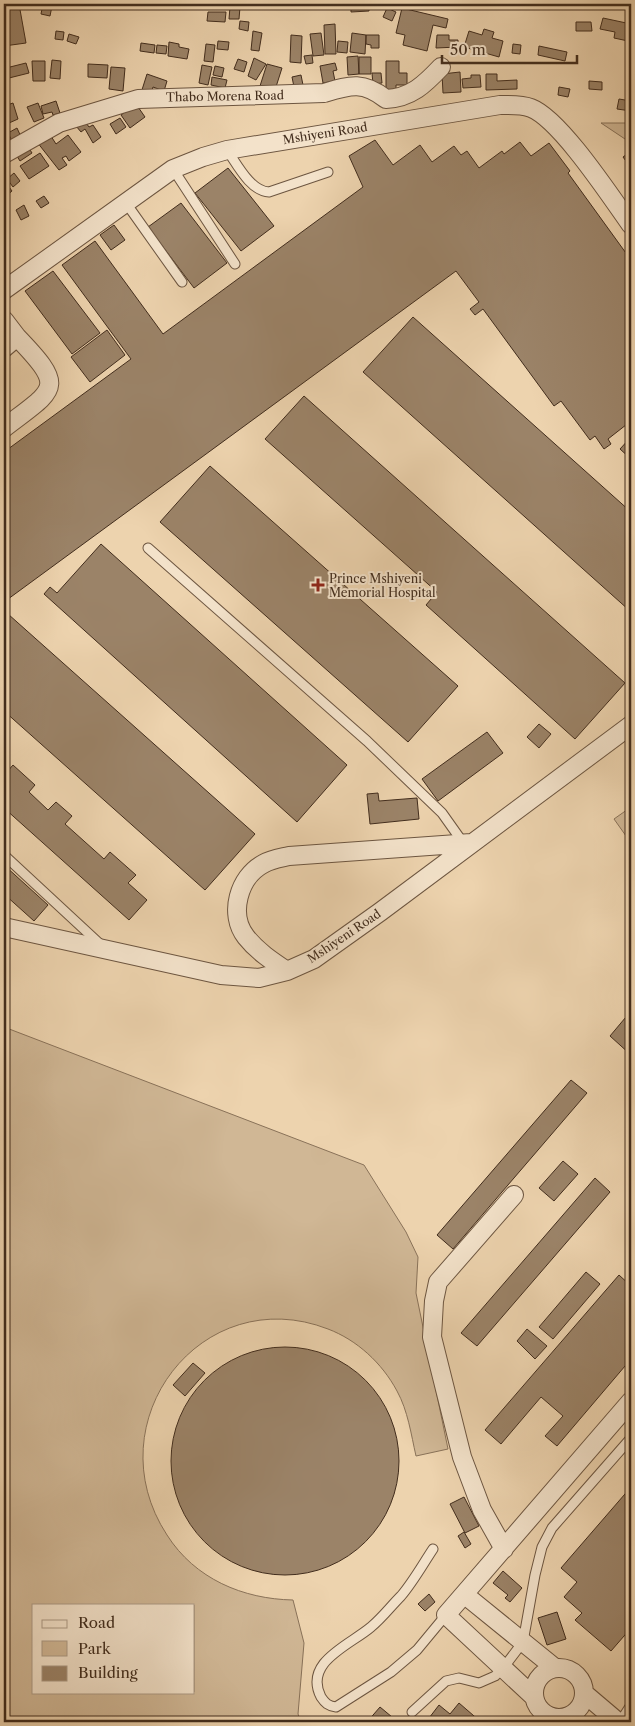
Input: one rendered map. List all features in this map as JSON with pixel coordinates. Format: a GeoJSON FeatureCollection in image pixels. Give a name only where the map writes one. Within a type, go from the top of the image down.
{"type":"FeatureCollection","features":[{"type":"Feature","properties":{"kind":"street","name":"Thabo Morena Road"},"geometry":{"type":"LineString","coordinates":[[4,154],[59,123],[138,99],[324,93],[343,87],[356,86],[372,88],[386,100],[400,99],[420,88],[441,67]]}},
{"type":"Feature","properties":{"kind":"street","name":"Mshiyeni Road"},"geometry":{"type":"LineString","coordinates":[[4,290],[173,169],[203,157],[227,150],[500,105],[516,104],[532,108],[557,126],[631,225]]}},
{"type":"Feature","properties":{"kind":"street"},"geometry":{"type":"LineString","coordinates":[[4,320],[11,342],[46,367],[50,379],[50,386],[42,399],[4,428]]}},
{"type":"Feature","properties":{"kind":"street","name":"Mshiyeni Road"},"geometry":{"type":"LineString","coordinates":[[4,926],[221,975],[259,978],[287,970],[314,959],[631,725]]}},
{"type":"Feature","properties":{"kind":"street"},"geometry":{"type":"LineString","coordinates":[[287,970],[256,948],[239,925],[238,896],[245,881],[262,864],[288,856],[468,844]]}},
{"type":"Feature","properties":{"kind":"street"},"geometry":{"type":"LineString","coordinates":[[504,1549],[482,1510],[462,1457],[432,1337],[434,1301],[438,1282],[514,1195]]}},
{"type":"Feature","properties":{"kind":"street"},"geometry":{"type":"LineString","coordinates":[[534,1698],[535,1684],[543,1674],[555,1668],[566,1668],[577,1674],[583,1684],[585,1694],[583,1705],[569,1720],[540,1718],[538,1706],[534,1698],[446,1615],[631,1401]]}},
{"type":"Feature","properties":{"kind":"street"},"geometry":{"type":"LineString","coordinates":[[465,1595],[555,1668]]}},
{"type":"Feature","properties":{"kind":"street"},"geometry":{"type":"LineString","coordinates":[[585,1694],[619,1722]]}},
{"type":"Feature","properties":{"kind":"lane"},"geometry":{"type":"LineString","coordinates":[[227,150],[255,186],[264,191],[269,192],[328,172]]}},
{"type":"Feature","properties":{"kind":"lane"},"geometry":{"type":"LineString","coordinates":[[173,169],[235,264]]}},
{"type":"Feature","properties":{"kind":"lane"},"geometry":{"type":"LineString","coordinates":[[126,203],[182,282]]}},
{"type":"Feature","properties":{"kind":"lane"},"geometry":{"type":"LineString","coordinates":[[148,548],[367,741],[442,813],[468,844]]}},
{"type":"Feature","properties":{"kind":"lane"},"geometry":{"type":"LineString","coordinates":[[4,855],[104,948]]}},
{"type":"Feature","properties":{"kind":"lane"},"geometry":{"type":"LineString","coordinates":[[412,1712],[446,1681],[459,1678],[479,1683],[495,1676],[504,1668],[523,1642],[542,1547],[552,1528],[631,1438]]}},
{"type":"Feature","properties":{"kind":"lane"},"geometry":{"type":"LineString","coordinates":[[433,1548],[402,1594],[372,1627],[337,1651],[325,1662],[318,1673],[316,1686],[324,1702],[336,1707],[391,1672],[416,1650],[446,1615]]}},
{"type":"Feature","properties":{"kind":"lane"},"geometry":{"type":"LineString","coordinates":[[619,1722],[631,1705]]}},
{"type":"Feature","properties":{"kind":"green space"},"geometry":{"type":"Polygon","coordinates":[[[601,123],[631,123],[631,143],[601,123]]]}},
{"type":"Feature","properties":{"kind":"green space"},"geometry":{"type":"Polygon","coordinates":[[[631,807],[631,843],[614,819],[631,807]]]}},
{"type":"Feature","properties":{"kind":"green space"},"geometry":{"type":"Polygon","coordinates":[[[4,1027],[364,1165],[406,1232],[418,1257],[416,1293],[448,1449],[416,1456],[409,1423],[397,1391],[384,1371],[359,1346],[328,1329],[282,1319],[239,1325],[202,1343],[172,1371],[152,1407],[143,1448],[148,1492],[167,1535],[191,1564],[222,1584],[256,1596],[293,1600],[304,1643],[298,1714],[301,1722],[4,1722],[4,1027]]]}},
{"type":"Feature","properties":{"kind":"building"},"geometry":{"type":"Polygon","coordinates":[[[4,4],[19,4],[26,43],[4,46],[4,4]]]}},
{"type":"Feature","properties":{"kind":"building"},"geometry":{"type":"Polygon","coordinates":[[[43,4],[52,6],[50,16],[41,14],[43,4]]]}},
{"type":"Feature","properties":{"kind":"building"},"geometry":{"type":"Polygon","coordinates":[[[351,4],[369,4],[369,11],[351,12],[351,4]]]}},
{"type":"Feature","properties":{"kind":"building"},"geometry":{"type":"Polygon","coordinates":[[[230,7],[240,7],[239,19],[229,19],[230,7]]]}},
{"type":"Feature","properties":{"kind":"building"},"geometry":{"type":"Polygon","coordinates":[[[387,8],[396,12],[392,21],[383,17],[387,8]]]}},
{"type":"Feature","properties":{"kind":"building"},"geometry":{"type":"Polygon","coordinates":[[[402,8],[448,19],[446,28],[433,25],[427,51],[403,45],[405,35],[396,33],[402,8]]]}},
{"type":"Feature","properties":{"kind":"building"},"geometry":{"type":"Polygon","coordinates":[[[208,12],[226,12],[225,22],[207,21],[208,12]]]}},
{"type":"Feature","properties":{"kind":"building"},"geometry":{"type":"Polygon","coordinates":[[[603,18],[631,24],[628,41],[614,38],[615,32],[600,29],[603,18]]]}},
{"type":"Feature","properties":{"kind":"building"},"geometry":{"type":"Polygon","coordinates":[[[240,21],[249,22],[248,31],[239,29],[240,21]]]}},
{"type":"Feature","properties":{"kind":"building"},"geometry":{"type":"Polygon","coordinates":[[[576,22],[591,22],[592,31],[576,31],[576,22]]]}},
{"type":"Feature","properties":{"kind":"building"},"geometry":{"type":"Polygon","coordinates":[[[335,24],[336,54],[325,54],[324,25],[335,24]]]}},
{"type":"Feature","properties":{"kind":"building"},"geometry":{"type":"Polygon","coordinates":[[[484,29],[494,32],[492,38],[503,41],[499,57],[464,47],[469,31],[482,35],[484,29]]]}},
{"type":"Feature","properties":{"kind":"building"},"geometry":{"type":"Polygon","coordinates":[[[56,31],[64,32],[63,40],[55,39],[56,31]]]}},
{"type":"Feature","properties":{"kind":"building"},"geometry":{"type":"Polygon","coordinates":[[[253,31],[262,33],[259,51],[251,50],[253,31]]]}},
{"type":"Feature","properties":{"kind":"building"},"geometry":{"type":"Polygon","coordinates":[[[321,33],[324,55],[313,56],[310,34],[321,33]]]}},
{"type":"Feature","properties":{"kind":"building"},"geometry":{"type":"Polygon","coordinates":[[[352,33],[366,35],[365,54],[350,52],[352,33]]]}},
{"type":"Feature","properties":{"kind":"building"},"geometry":{"type":"Polygon","coordinates":[[[69,34],[79,37],[76,44],[67,41],[69,34]]]}},
{"type":"Feature","properties":{"kind":"building"},"geometry":{"type":"Polygon","coordinates":[[[291,35],[302,36],[301,63],[290,62],[291,35]]]}},
{"type":"Feature","properties":{"kind":"building"},"geometry":{"type":"Polygon","coordinates":[[[366,35],[379,35],[379,48],[371,48],[371,45],[366,44],[366,35]]]}},
{"type":"Feature","properties":{"kind":"building"},"geometry":{"type":"Polygon","coordinates":[[[437,35],[449,35],[449,40],[458,40],[458,47],[436,48],[437,35]]]}},
{"type":"Feature","properties":{"kind":"building"},"geometry":{"type":"Polygon","coordinates":[[[218,41],[229,42],[228,50],[217,49],[218,41]]]}},
{"type":"Feature","properties":{"kind":"building"},"geometry":{"type":"Polygon","coordinates":[[[338,41],[348,42],[347,53],[337,52],[338,41]]]}},
{"type":"Feature","properties":{"kind":"building"},"geometry":{"type":"Polygon","coordinates":[[[169,42],[189,49],[187,59],[168,56],[169,42]]]}},
{"type":"Feature","properties":{"kind":"building"},"geometry":{"type":"Polygon","coordinates":[[[141,43],[155,45],[154,53],[140,51],[141,43]]]}},
{"type":"Feature","properties":{"kind":"building"},"geometry":{"type":"Polygon","coordinates":[[[206,44],[215,45],[213,62],[204,61],[206,44]]]}},
{"type":"Feature","properties":{"kind":"building"},"geometry":{"type":"Polygon","coordinates":[[[513,44],[521,45],[520,54],[512,53],[513,44]]]}},
{"type":"Feature","properties":{"kind":"building"},"geometry":{"type":"Polygon","coordinates":[[[157,45],[167,46],[166,54],[156,53],[157,45]]]}},
{"type":"Feature","properties":{"kind":"building"},"geometry":{"type":"Polygon","coordinates":[[[539,46],[567,52],[565,61],[538,55],[539,46]]]}},
{"type":"Feature","properties":{"kind":"building"},"geometry":{"type":"Polygon","coordinates":[[[312,55],[313,63],[306,64],[304,56],[312,55]]]}},
{"type":"Feature","properties":{"kind":"building"},"geometry":{"type":"Polygon","coordinates":[[[358,56],[359,74],[348,75],[347,57],[358,56]]]}},
{"type":"Feature","properties":{"kind":"building"},"geometry":{"type":"Polygon","coordinates":[[[359,57],[371,57],[371,74],[359,74],[359,57]]]}},
{"type":"Feature","properties":{"kind":"building"},"geometry":{"type":"Polygon","coordinates":[[[254,58],[266,64],[256,80],[248,76],[254,58]]]}},
{"type":"Feature","properties":{"kind":"building"},"geometry":{"type":"Polygon","coordinates":[[[238,59],[247,62],[244,72],[234,69],[238,59]]]}},
{"type":"Feature","properties":{"kind":"building"},"geometry":{"type":"Polygon","coordinates":[[[52,60],[61,61],[60,79],[50,78],[52,60]]]}},
{"type":"Feature","properties":{"kind":"building"},"geometry":{"type":"Polygon","coordinates":[[[32,61],[45,61],[45,81],[33,81],[32,61]]]}},
{"type":"Feature","properties":{"kind":"building"},"geometry":{"type":"Polygon","coordinates":[[[386,61],[399,61],[399,73],[407,73],[407,85],[396,85],[396,95],[386,95],[386,61]]]}},
{"type":"Feature","properties":{"kind":"building"},"geometry":{"type":"Polygon","coordinates":[[[26,63],[29,73],[9,78],[6,68],[26,63]]]}},
{"type":"Feature","properties":{"kind":"building"},"geometry":{"type":"Polygon","coordinates":[[[335,63],[337,70],[333,71],[335,81],[323,83],[320,66],[335,63]]]}},
{"type":"Feature","properties":{"kind":"building"},"geometry":{"type":"Polygon","coordinates":[[[88,64],[108,65],[107,78],[88,77],[88,64]]]}},
{"type":"Feature","properties":{"kind":"building"},"geometry":{"type":"Polygon","coordinates":[[[267,64],[282,68],[275,90],[260,86],[267,64]]]}},
{"type":"Feature","properties":{"kind":"building"},"geometry":{"type":"Polygon","coordinates":[[[202,65],[212,67],[208,85],[199,83],[202,65]]]}},
{"type":"Feature","properties":{"kind":"building"},"geometry":{"type":"Polygon","coordinates":[[[215,66],[224,68],[222,77],[213,75],[215,66]]]}},
{"type":"Feature","properties":{"kind":"building"},"geometry":{"type":"Polygon","coordinates":[[[111,67],[125,68],[123,91],[109,89],[111,67]]]}},
{"type":"Feature","properties":{"kind":"building"},"geometry":{"type":"Polygon","coordinates":[[[460,72],[461,92],[443,93],[442,74],[460,72]]]}},
{"type":"Feature","properties":{"kind":"building"},"geometry":{"type":"Polygon","coordinates":[[[372,73],[381,73],[382,83],[373,84],[372,73]]]}},
{"type":"Feature","properties":{"kind":"building"},"geometry":{"type":"Polygon","coordinates":[[[147,74],[167,81],[164,91],[153,87],[150,96],[141,93],[147,74]]]}},
{"type":"Feature","properties":{"kind":"building"},"geometry":{"type":"Polygon","coordinates":[[[486,74],[497,74],[497,81],[517,80],[517,89],[486,90],[486,74]]]}},
{"type":"Feature","properties":{"kind":"building"},"geometry":{"type":"Polygon","coordinates":[[[301,75],[303,85],[294,87],[292,77],[301,75]]]}},
{"type":"Feature","properties":{"kind":"building"},"geometry":{"type":"Polygon","coordinates":[[[471,75],[480,75],[481,87],[463,88],[462,79],[471,78],[471,75]]]}},
{"type":"Feature","properties":{"kind":"building"},"geometry":{"type":"Polygon","coordinates":[[[212,77],[227,80],[225,88],[211,85],[212,77]]]}},
{"type":"Feature","properties":{"kind":"building"},"geometry":{"type":"Polygon","coordinates":[[[589,81],[602,82],[602,90],[589,89],[589,81]]]}},
{"type":"Feature","properties":{"kind":"building"},"geometry":{"type":"Polygon","coordinates":[[[559,87],[570,89],[568,97],[558,95],[559,87]]]}},
{"type":"Feature","properties":{"kind":"building"},"geometry":{"type":"Polygon","coordinates":[[[619,99],[631,101],[631,111],[617,109],[619,99]]]}},
{"type":"Feature","properties":{"kind":"building"},"geometry":{"type":"Polygon","coordinates":[[[56,101],[60,113],[53,115],[52,112],[43,114],[41,106],[56,101]]]}},
{"type":"Feature","properties":{"kind":"building"},"geometry":{"type":"Polygon","coordinates":[[[13,103],[18,119],[9,123],[4,106],[13,103]]]}},
{"type":"Feature","properties":{"kind":"building"},"geometry":{"type":"Polygon","coordinates":[[[38,103],[44,118],[34,122],[27,107],[38,103]]]}},
{"type":"Feature","properties":{"kind":"building"},"geometry":{"type":"Polygon","coordinates":[[[136,104],[145,117],[130,128],[121,115],[136,104]]]}},
{"type":"Feature","properties":{"kind":"building"},"geometry":{"type":"Polygon","coordinates":[[[120,118],[126,127],[116,134],[110,124],[120,118]]]}},
{"type":"Feature","properties":{"kind":"building"},"geometry":{"type":"Polygon","coordinates":[[[84,120],[89,127],[93,125],[101,137],[93,143],[85,129],[81,132],[76,126],[84,120]]]}},
{"type":"Feature","properties":{"kind":"building"},"geometry":{"type":"Polygon","coordinates":[[[17,128],[22,139],[13,143],[8,133],[17,128]]]}},
{"type":"Feature","properties":{"kind":"building"},"geometry":{"type":"Polygon","coordinates":[[[49,133],[56,144],[68,135],[81,152],[69,161],[66,156],[62,158],[67,165],[59,170],[37,142],[49,133]]]}},
{"type":"Feature","properties":{"kind":"building"},"geometry":{"type":"Polygon","coordinates":[[[375,140],[393,165],[420,145],[432,162],[454,146],[461,155],[467,151],[479,168],[502,151],[504,154],[520,142],[531,156],[549,143],[570,171],[568,173],[631,260],[631,421],[608,439],[611,444],[604,449],[595,436],[590,440],[561,401],[554,406],[483,309],[475,315],[470,309],[479,302],[456,271],[4,602],[4,452],[131,359],[62,265],[95,241],[163,334],[363,187],[349,156],[375,140]]]}},
{"type":"Feature","properties":{"kind":"building"},"geometry":{"type":"Polygon","coordinates":[[[27,145],[32,153],[20,161],[15,153],[27,145]]]}},
{"type":"Feature","properties":{"kind":"building"},"geometry":{"type":"Polygon","coordinates":[[[631,151],[631,168],[623,157],[631,151]]]}},
{"type":"Feature","properties":{"kind":"building"},"geometry":{"type":"Polygon","coordinates":[[[40,153],[49,166],[29,179],[20,166],[40,153]]]}},
{"type":"Feature","properties":{"kind":"building"},"geometry":{"type":"Polygon","coordinates":[[[228,168],[274,226],[241,251],[195,193],[228,168]]]}},
{"type":"Feature","properties":{"kind":"building"},"geometry":{"type":"Polygon","coordinates":[[[14,173],[20,181],[13,187],[7,179],[14,173]]]}},
{"type":"Feature","properties":{"kind":"building"},"geometry":{"type":"Polygon","coordinates":[[[4,180],[12,191],[5,197],[4,195],[4,180]]]}},
{"type":"Feature","properties":{"kind":"building"},"geometry":{"type":"Polygon","coordinates":[[[44,196],[49,203],[41,208],[36,201],[44,196]]]}},
{"type":"Feature","properties":{"kind":"building"},"geometry":{"type":"Polygon","coordinates":[[[181,203],[227,263],[194,288],[148,227],[181,203]]]}},
{"type":"Feature","properties":{"kind":"building"},"geometry":{"type":"Polygon","coordinates":[[[24,205],[29,216],[21,220],[16,210],[24,205]]]}},
{"type":"Feature","properties":{"kind":"building"},"geometry":{"type":"Polygon","coordinates":[[[114,225],[125,240],[111,250],[100,235],[114,225]]]}},
{"type":"Feature","properties":{"kind":"building"},"geometry":{"type":"Polygon","coordinates":[[[53,271],[100,333],[72,354],[25,291],[53,271]]]}},
{"type":"Feature","properties":{"kind":"building"},"geometry":{"type":"Polygon","coordinates":[[[413,317],[631,512],[630,611],[363,372],[413,317]]]}},
{"type":"Feature","properties":{"kind":"building"},"geometry":{"type":"Polygon","coordinates":[[[107,330],[125,355],[90,382],[71,357],[107,330]]]}},
{"type":"Feature","properties":{"kind":"building"},"geometry":{"type":"Polygon","coordinates":[[[304,396],[625,683],[575,739],[426,605],[437,592],[265,439],[304,396]]]}},
{"type":"Feature","properties":{"kind":"building"},"geometry":{"type":"Polygon","coordinates":[[[631,437],[631,459],[620,449],[631,437]]]}},
{"type":"Feature","properties":{"kind":"building"},"geometry":{"type":"Polygon","coordinates":[[[210,466],[458,686],[408,742],[160,522],[210,466]]]}},
{"type":"Feature","properties":{"kind":"building"},"geometry":{"type":"Polygon","coordinates":[[[101,544],[347,765],[297,822],[44,594],[50,587],[57,593],[101,544]]]}},
{"type":"Feature","properties":{"kind":"building"},"geometry":{"type":"Polygon","coordinates":[[[8,614],[255,834],[205,890],[4,711],[4,618],[8,614]]]}},
{"type":"Feature","properties":{"kind":"building"},"geometry":{"type":"Polygon","coordinates":[[[539,724],[551,734],[539,748],[527,737],[539,724]]]}},
{"type":"Feature","properties":{"kind":"building"},"geometry":{"type":"Polygon","coordinates":[[[487,732],[503,753],[438,801],[422,779],[487,732]]]}},
{"type":"Feature","properties":{"kind":"building"},"geometry":{"type":"Polygon","coordinates":[[[13,765],[35,785],[29,792],[48,810],[56,802],[72,816],[65,824],[104,859],[110,852],[136,875],[128,883],[147,900],[129,920],[4,808],[4,771],[6,773],[13,765]]]}},
{"type":"Feature","properties":{"kind":"building"},"geometry":{"type":"Polygon","coordinates":[[[378,793],[379,801],[417,798],[419,819],[370,824],[367,794],[378,793]]]}},
{"type":"Feature","properties":{"kind":"building"},"geometry":{"type":"Polygon","coordinates":[[[4,865],[48,905],[34,921],[4,894],[4,865]]]}},
{"type":"Feature","properties":{"kind":"building"},"geometry":{"type":"Polygon","coordinates":[[[631,1011],[631,1055],[610,1036],[631,1011]]]}},
{"type":"Feature","properties":{"kind":"building"},"geometry":{"type":"Polygon","coordinates":[[[571,1080],[587,1093],[453,1249],[437,1235],[571,1080]]]}},
{"type":"Feature","properties":{"kind":"building"},"geometry":{"type":"Polygon","coordinates":[[[563,1161],[578,1174],[554,1201],[539,1188],[563,1161]]]}},
{"type":"Feature","properties":{"kind":"building"},"geometry":{"type":"Polygon","coordinates":[[[595,1178],[610,1192],[477,1346],[461,1333],[595,1178]]]}},
{"type":"Feature","properties":{"kind":"building"},"geometry":{"type":"Polygon","coordinates":[[[586,1272],[600,1284],[553,1339],[539,1327],[586,1272]]]}},
{"type":"Feature","properties":{"kind":"building"},"geometry":{"type":"Polygon","coordinates":[[[619,1275],[631,1286],[629,1295],[631,1297],[631,1359],[557,1446],[545,1436],[563,1416],[541,1397],[501,1444],[485,1430],[619,1275]]]}},
{"type":"Feature","properties":{"kind":"building"},"geometry":{"type":"Polygon","coordinates":[[[527,1329],[547,1346],[535,1359],[517,1341],[527,1329]]]}},
{"type":"Feature","properties":{"kind":"building"},"geometry":{"type":"Polygon","coordinates":[[[274,1347],[296,1347],[318,1352],[339,1360],[366,1380],[386,1407],[397,1439],[399,1461],[397,1483],[386,1515],[366,1542],[339,1562],[318,1570],[296,1575],[274,1575],[252,1570],[231,1562],[204,1542],[184,1515],[176,1494],[171,1472],[171,1450],[176,1428],[184,1407],[204,1380],[231,1360],[252,1352],[274,1347]]]}},
{"type":"Feature","properties":{"kind":"building"},"geometry":{"type":"Polygon","coordinates":[[[193,1363],[205,1373],[185,1396],[173,1385],[193,1363]]]}},
{"type":"Feature","properties":{"kind":"building"},"geometry":{"type":"Polygon","coordinates":[[[631,1487],[631,1628],[611,1651],[575,1620],[582,1613],[564,1597],[577,1582],[561,1568],[631,1487]]]}},
{"type":"Feature","properties":{"kind":"building"},"geometry":{"type":"Polygon","coordinates":[[[464,1497],[479,1526],[465,1533],[450,1504],[464,1497]]]}},
{"type":"Feature","properties":{"kind":"building"},"geometry":{"type":"Polygon","coordinates":[[[464,1532],[471,1544],[465,1548],[458,1536],[464,1532]]]}},
{"type":"Feature","properties":{"kind":"building"},"geometry":{"type":"Polygon","coordinates":[[[503,1571],[522,1588],[510,1602],[505,1598],[508,1595],[493,1583],[503,1571]]]}},
{"type":"Feature","properties":{"kind":"building"},"geometry":{"type":"Polygon","coordinates":[[[429,1594],[435,1602],[425,1611],[418,1604],[429,1594]]]}},
{"type":"Feature","properties":{"kind":"building"},"geometry":{"type":"Polygon","coordinates":[[[557,1612],[566,1639],[547,1645],[538,1618],[557,1612]]]}},
{"type":"Feature","properties":{"kind":"building"},"geometry":{"type":"Polygon","coordinates":[[[459,1703],[481,1722],[426,1722],[439,1705],[450,1714],[459,1703]]]}},
{"type":"Feature","properties":{"kind":"building"},"geometry":{"type":"Polygon","coordinates":[[[380,1707],[398,1722],[367,1722],[380,1707]]]}},
{"type":"Feature","properties":{"kind":"place","name":"Prince Mshiyeni Memorial Hospital"},"geometry":{"type":"Point","coordinates":[318,585]}}]}
